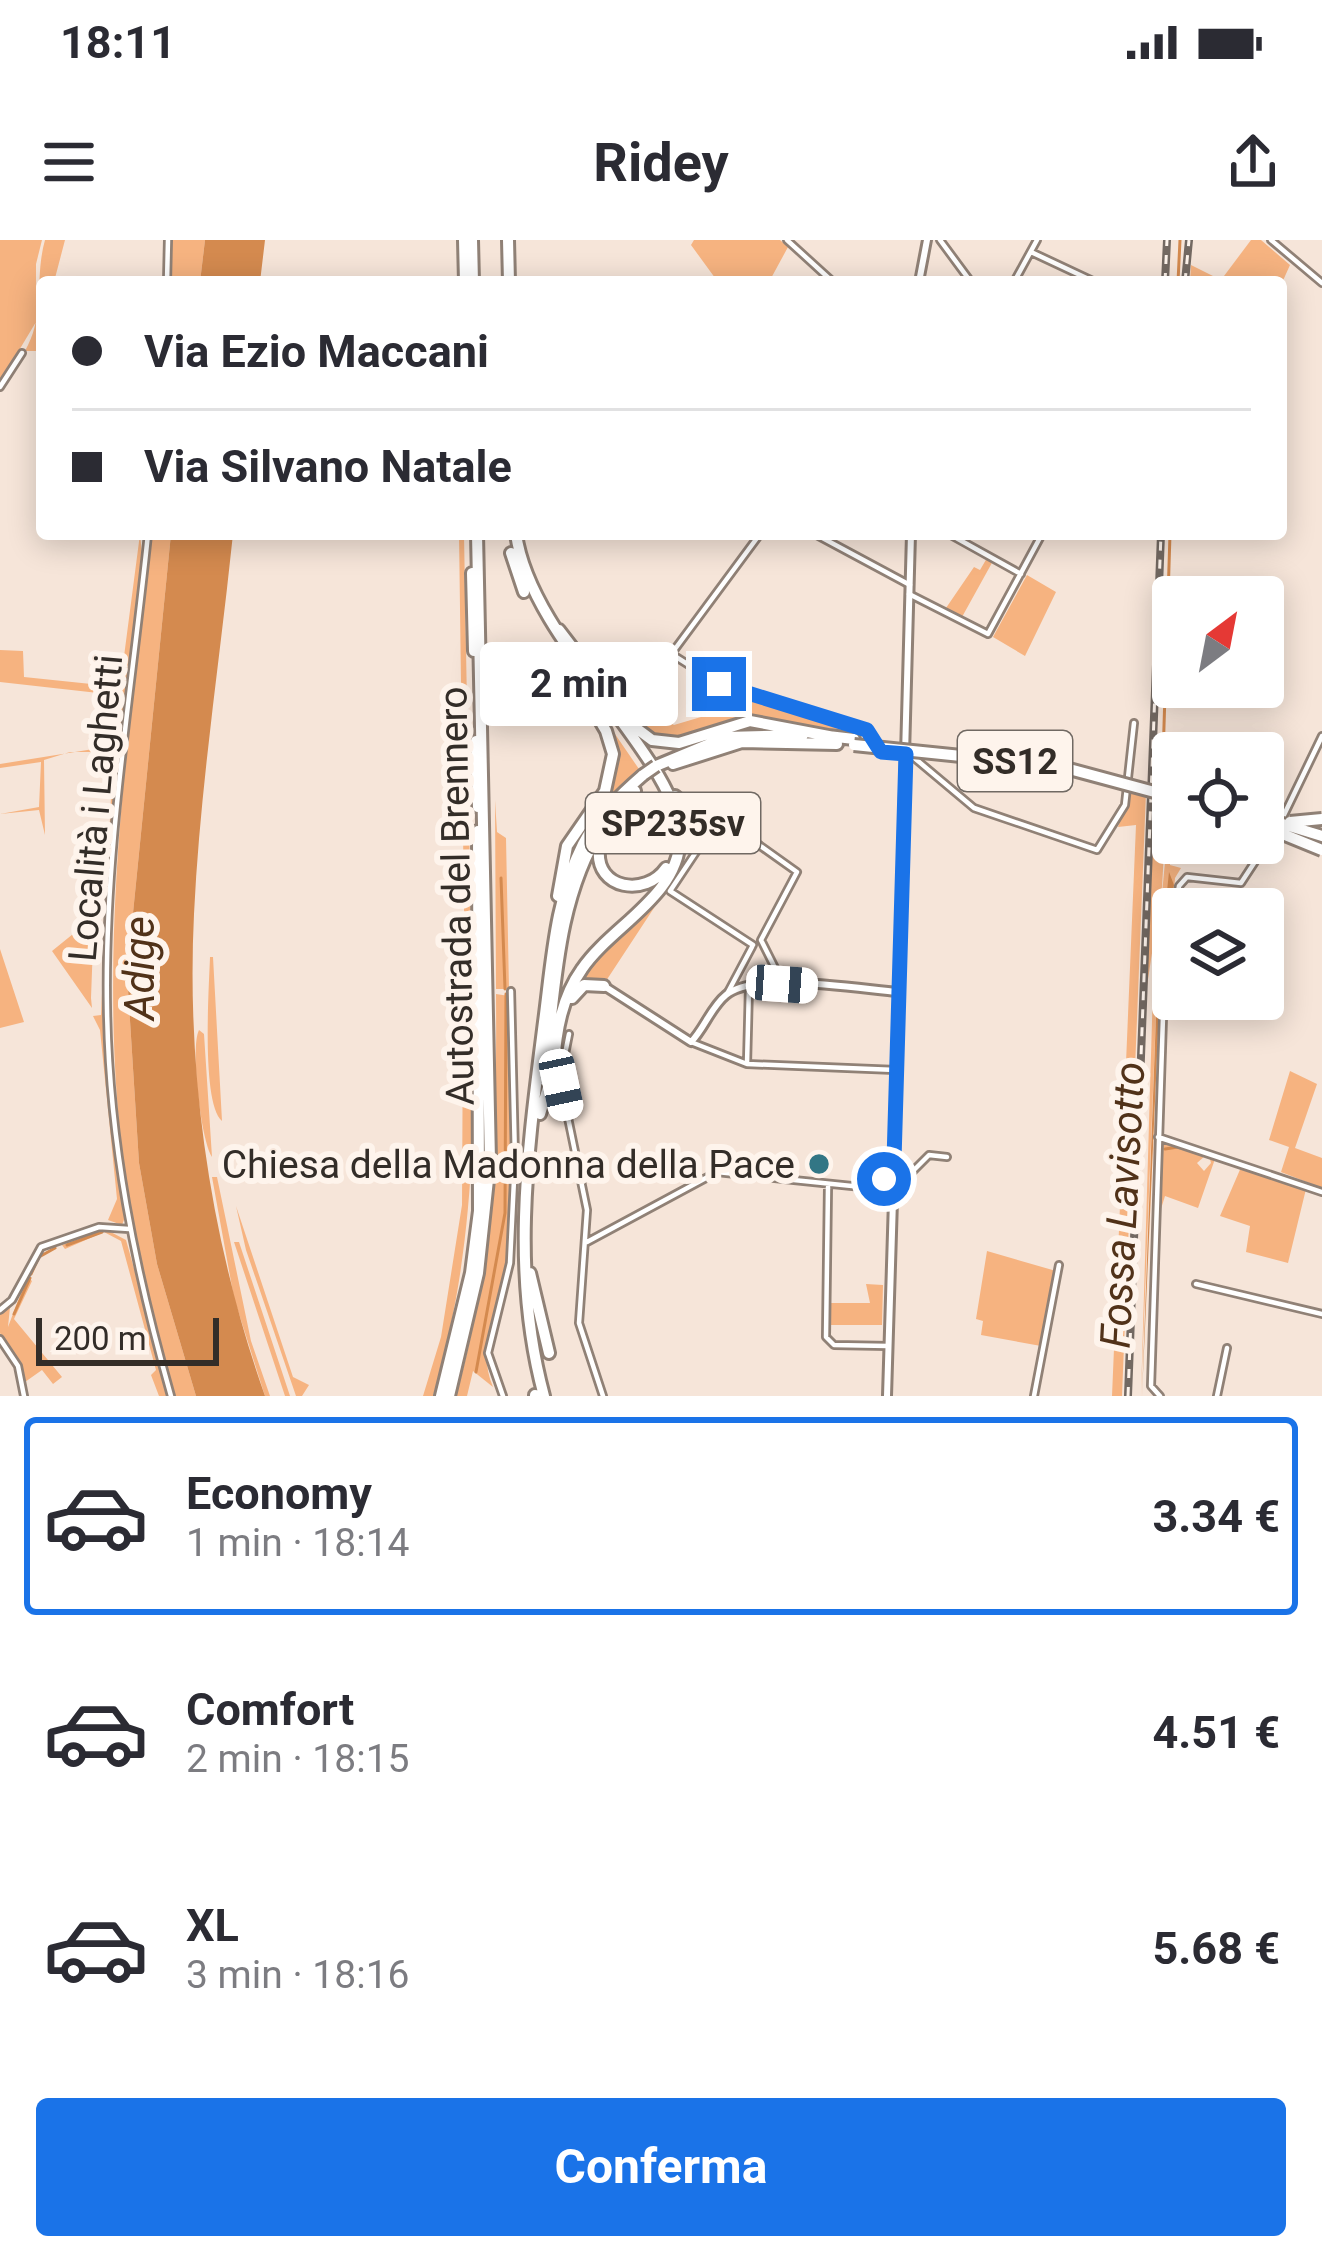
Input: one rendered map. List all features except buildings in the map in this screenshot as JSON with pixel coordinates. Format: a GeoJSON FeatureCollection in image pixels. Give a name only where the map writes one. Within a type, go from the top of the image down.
{"type":"FeatureCollection","features":[{"type":"Feature","properties":{"kind":"highway"},"geometry":{"type":"LineString","coordinates":[[468,240],[469,276]]}},
{"type":"Feature","properties":{"kind":"highway"},"geometry":{"type":"LineString","coordinates":[[504,240],[505,276]]}},
{"type":"Feature","properties":{"kind":"highway","name":"Autostrada del Brennero"},"geometry":{"type":"LineString","coordinates":[[445,1396],[471,1274],[478,1211],[485,991],[474,540]]}},
{"type":"Feature","properties":{"kind":"highway"},"geometry":{"type":"LineString","coordinates":[[513,540],[517,577],[555,645]]}},
{"type":"Feature","properties":{"kind":"highway"},"geometry":{"type":"LineString","coordinates":[[514,540],[543,613]]}},
{"type":"Feature","properties":{"kind":"highway","name":"SP235sv"},"geometry":{"type":"LineString","coordinates":[[543,613],[632,725],[652,740],[679,743],[735,723],[786,725],[834,737]]}},
{"type":"Feature","properties":{"kind":"highway","name":"SP235sv"},"geometry":{"type":"LineString","coordinates":[[540,1114],[564,1001],[580,970],[673,871],[680,835],[663,786],[543,613]]}},
{"type":"Feature","properties":{"kind":"highway","name":"SP235sv"},"geometry":{"type":"LineString","coordinates":[[555,645],[611,742],[612,766],[605,790],[567,846],[556,923]]}},
{"type":"Feature","properties":{"kind":"highway","name":"SP235sv"},"geometry":{"type":"LineString","coordinates":[[555,645],[652,782],[673,824],[665,871],[649,885],[632,888],[608,877],[599,848],[634,790]]}},
{"type":"Feature","properties":{"kind":"highway","name":"SS12"},"geometry":{"type":"LineString","coordinates":[[541,1396],[526,1269],[524,1193],[556,923],[582,845],[608,808],[645,778],[726,737],[778,733],[854,742]]}},
{"type":"Feature","properties":{"kind":"highway","name":"SS12"},"geometry":{"type":"LineString","coordinates":[[658,769],[742,742],[854,742],[1058,766],[1152,789]]}},
{"type":"Feature","properties":{"kind":"highway","name":"SS12"},"geometry":{"type":"LineString","coordinates":[[526,1269],[540,1114],[573,890],[596,837],[645,778]]}},
{"type":"Feature","properties":{"kind":"highway"},"geometry":{"type":"LineString","coordinates":[[663,786],[692,811],[724,820]]}},
{"type":"Feature","properties":{"kind":"highway"},"geometry":{"type":"LineString","coordinates":[[1284,822],[1322,819]]}},
{"type":"Feature","properties":{"kind":"highway"},"geometry":{"type":"LineString","coordinates":[[1284,829],[1322,843]]}},
{"type":"Feature","properties":{"kind":"highway"},"geometry":{"type":"LineString","coordinates":[[554,1065],[574,992],[588,983],[604,986]]}},
{"type":"Feature","properties":{"kind":"highway"},"geometry":{"type":"LineString","coordinates":[[521,1335],[526,1269]]}},
{"type":"Feature","properties":{"kind":"highway"},"geometry":{"type":"LineString","coordinates":[[526,1269],[548,1353]]}},
{"type":"Feature","properties":{"kind":"street"},"geometry":{"type":"LineString","coordinates":[[167,276],[168,240]]}},
{"type":"Feature","properties":{"kind":"street"},"geometry":{"type":"LineString","coordinates":[[787,240],[826,276]]}},
{"type":"Feature","properties":{"kind":"street"},"geometry":{"type":"LineString","coordinates":[[921,276],[927,240]]}},
{"type":"Feature","properties":{"kind":"street"},"geometry":{"type":"LineString","coordinates":[[940,240],[967,276]]}},
{"type":"Feature","properties":{"kind":"street"},"geometry":{"type":"LineString","coordinates":[[1017,276],[1037,240]]}},
{"type":"Feature","properties":{"kind":"street"},"geometry":{"type":"LineString","coordinates":[[1271,240],[1322,283]]}},
{"type":"Feature","properties":{"kind":"street"},"geometry":{"type":"LineString","coordinates":[[1030,252],[1081,276]]}},
{"type":"Feature","properties":{"kind":"street"},"geometry":{"type":"LineString","coordinates":[[0,387],[22,353]]}},
{"type":"Feature","properties":{"kind":"street","name":"Località i Laghetti"},"geometry":{"type":"LineString","coordinates":[[129,1229],[112,1104],[108,934],[147,540]]}},
{"type":"Feature","properties":{"kind":"street"},"geometry":{"type":"LineString","coordinates":[[641,694],[756,540]]}},
{"type":"Feature","properties":{"kind":"street"},"geometry":{"type":"LineString","coordinates":[[825,540],[988,634],[1039,540]]}},
{"type":"Feature","properties":{"kind":"street"},"geometry":{"type":"LineString","coordinates":[[881,1189],[892,1175],[911,540]]}},
{"type":"Feature","properties":{"kind":"street"},"geometry":{"type":"LineString","coordinates":[[960,540],[1021,574]]}},
{"type":"Feature","properties":{"kind":"street"},"geometry":{"type":"LineString","coordinates":[[673,655],[719,684],[867,730],[881,752],[920,758],[974,808],[1097,850],[1125,805],[1134,723]]}},
{"type":"Feature","properties":{"kind":"street"},"geometry":{"type":"LineString","coordinates":[[1178,888],[1187,877],[1237,885],[1271,838],[1322,736]]}},
{"type":"Feature","properties":{"kind":"street"},"geometry":{"type":"LineString","coordinates":[[691,1042],[727,994],[753,945],[761,940],[797,872],[724,820],[714,825],[670,891],[753,945]]}},
{"type":"Feature","properties":{"kind":"street"},"geometry":{"type":"LineString","coordinates":[[761,940],[782,984]]}},
{"type":"Feature","properties":{"kind":"street"},"geometry":{"type":"LineString","coordinates":[[737,970],[746,988],[747,1064]]}},
{"type":"Feature","properties":{"kind":"street"},"geometry":{"type":"LineString","coordinates":[[727,994],[782,984],[898,992]]}},
{"type":"Feature","properties":{"kind":"street"},"geometry":{"type":"LineString","coordinates":[[604,986],[691,1042],[747,1064],[896,1070]]}},
{"type":"Feature","properties":{"kind":"street"},"geometry":{"type":"LineString","coordinates":[[503,1396],[488,1353],[509,1268],[515,1159],[511,991]]}},
{"type":"Feature","properties":{"kind":"street"},"geometry":{"type":"LineString","coordinates":[[1160,1396],[1150,1380],[1163,1020]]}},
{"type":"Feature","properties":{"kind":"street"},"geometry":{"type":"LineString","coordinates":[[569,1034],[561,1085],[587,1210],[579,1323],[603,1396]]}},
{"type":"Feature","properties":{"kind":"street"},"geometry":{"type":"LineString","coordinates":[[1158,1137],[1322,1192]]}},
{"type":"Feature","properties":{"kind":"street"},"geometry":{"type":"LineString","coordinates":[[893,1200],[905,1192],[904,1180],[929,1155],[947,1157]]}},
{"type":"Feature","properties":{"kind":"street"},"geometry":{"type":"LineString","coordinates":[[587,1242],[717,1172],[881,1189],[893,1200],[887,1396]]}},
{"type":"Feature","properties":{"kind":"street"},"geometry":{"type":"LineString","coordinates":[[892,1175],[904,1180]]}},
{"type":"Feature","properties":{"kind":"street"},"geometry":{"type":"LineString","coordinates":[[828,1186],[826,1337],[834,1345],[888,1346]]}},
{"type":"Feature","properties":{"kind":"street"},"geometry":{"type":"LineString","coordinates":[[0,1310],[12,1300],[40,1247],[99,1227],[129,1229],[171,1396]]}},
{"type":"Feature","properties":{"kind":"street"},"geometry":{"type":"LineString","coordinates":[[1034,1396],[1059,1265]]}},
{"type":"Feature","properties":{"kind":"street"},"geometry":{"type":"LineString","coordinates":[[1196,1284],[1322,1314]]}},
{"type":"Feature","properties":{"kind":"street"},"geometry":{"type":"LineString","coordinates":[[0,1340],[18,1366],[24,1396]]}},
{"type":"Feature","properties":{"kind":"street"},"geometry":{"type":"LineString","coordinates":[[1217,1396],[1227,1348]]}},
{"type":"Feature","properties":{"kind":"shaded area"},"geometry":{"type":"Polygon","coordinates":[[[0,240],[42,240],[36,264],[36,322],[0,382],[0,240]]]}},
{"type":"Feature","properties":{"kind":"shaded area"},"geometry":{"type":"Polygon","coordinates":[[[45,240],[65,240],[56,276],[40,276],[45,240]]]}},
{"type":"Feature","properties":{"kind":"shaded area"},"geometry":{"type":"Polygon","coordinates":[[[172,240],[205,240],[201,276],[170,276],[172,240]]]}},
{"type":"Feature","properties":{"kind":"shaded area"},"geometry":{"type":"Polygon","coordinates":[[[694,240],[780,240],[788,247],[772,276],[714,276],[691,245],[694,240]]]}},
{"type":"Feature","properties":{"kind":"shaded area"},"geometry":{"type":"Polygon","coordinates":[[[1251,240],[1261,240],[1290,265],[1285,276],[1224,276],[1251,240]]]}},
{"type":"Feature","properties":{"kind":"shaded area"},"geometry":{"type":"Polygon","coordinates":[[[1191,265],[1213,276],[1190,276],[1191,265]]]}},
{"type":"Feature","properties":{"kind":"shaded area"},"geometry":{"type":"Polygon","coordinates":[[[36,319],[36,351],[25,351],[31,337],[36,319]]]}},
{"type":"Feature","properties":{"kind":"shaded area"},"geometry":{"type":"Polygon","coordinates":[[[141,540],[143,564],[112,827],[103,999],[125,1217],[122,1225],[108,1220],[117,1199],[100,1030],[93,1016],[101,1015],[113,752],[75,752],[106,747],[116,695],[0,682],[0,650],[23,651],[24,677],[120,687],[141,540]]]}},
{"type":"Feature","properties":{"kind":"shaded area"},"geometry":{"type":"Polygon","coordinates":[[[149,540],[170,540],[127,973],[139,1163],[157,1264],[196,1396],[174,1396],[144,1284],[125,1176],[115,1071],[113,966],[126,756],[149,540]]]}},
{"type":"Feature","properties":{"kind":"shaded area"},"geometry":{"type":"Polygon","coordinates":[[[459,540],[464,540],[472,990],[465,981],[459,540]]]}},
{"type":"Feature","properties":{"kind":"shaded area"},"geometry":{"type":"Polygon","coordinates":[[[987,558],[993,561],[962,617],[946,608],[974,567],[980,570],[987,558]]]}},
{"type":"Feature","properties":{"kind":"shaded area"},"geometry":{"type":"Polygon","coordinates":[[[1027,575],[1056,592],[1025,656],[993,637],[1027,575]]]}},
{"type":"Feature","properties":{"kind":"shaded area"},"geometry":{"type":"Polygon","coordinates":[[[739,693],[869,735],[766,719],[737,720],[670,741],[644,732],[618,700],[642,706],[674,725],[728,709],[739,693]]]}},
{"type":"Feature","properties":{"kind":"shaded area"},"geometry":{"type":"Polygon","coordinates":[[[604,718],[641,772],[565,867],[613,781],[617,757],[604,718]]]}},
{"type":"Feature","properties":{"kind":"shaded area"},"geometry":{"type":"Polygon","coordinates":[[[65,754],[44,760],[45,835],[39,810],[0,814],[39,807],[41,762],[0,768],[0,764],[65,754]]]}},
{"type":"Feature","properties":{"kind":"shaded area"},"geometry":{"type":"Polygon","coordinates":[[[1131,787],[1146,792],[1122,1396],[1112,1396],[1136,825],[1118,827],[1131,787]]]}},
{"type":"Feature","properties":{"kind":"shaded area"},"geometry":{"type":"Polygon","coordinates":[[[495,800],[497,832],[506,838],[509,989],[496,989],[495,800]]]}},
{"type":"Feature","properties":{"kind":"shaded area"},"geometry":{"type":"Polygon","coordinates":[[[1152,822],[1152,864],[1163,864],[1162,888],[1152,888],[1139,1190],[1152,822]]]}},
{"type":"Feature","properties":{"kind":"shaded area"},"geometry":{"type":"Polygon","coordinates":[[[1165,864],[1181,868],[1174,888],[1170,879],[1169,888],[1163,888],[1165,864]]]}},
{"type":"Feature","properties":{"kind":"shaded area"},"geometry":{"type":"Polygon","coordinates":[[[673,879],[604,984],[587,981],[569,995],[589,963],[673,879]]]}},
{"type":"Feature","properties":{"kind":"shaded area"},"geometry":{"type":"Polygon","coordinates":[[[94,917],[91,998],[92,1008],[52,951],[94,917]]]}},
{"type":"Feature","properties":{"kind":"shaded area"},"geometry":{"type":"Polygon","coordinates":[[[0,949],[24,1022],[0,1028],[0,949]]]}},
{"type":"Feature","properties":{"kind":"shaded area"},"geometry":{"type":"Polygon","coordinates":[[[210,957],[222,1121],[215,1110],[209,1069],[210,957]]]}},
{"type":"Feature","properties":{"kind":"shaded area"},"geometry":{"type":"Polygon","coordinates":[[[446,994],[475,995],[472,1148],[457,1294],[433,1396],[423,1396],[441,1337],[462,1205],[463,1010],[446,994]]]}},
{"type":"Feature","properties":{"kind":"shaded area"},"geometry":{"type":"Polygon","coordinates":[[[496,994],[509,996],[514,1134],[511,1238],[487,1342],[493,1387],[473,1371],[467,1396],[456,1396],[478,1296],[491,1196],[496,994]]]}},
{"type":"Feature","properties":{"kind":"shaded area"},"geometry":{"type":"Polygon","coordinates":[[[1152,1020],[1156,1020],[1141,1396],[1152,1020]]]}},
{"type":"Feature","properties":{"kind":"shaded area"},"geometry":{"type":"Polygon","coordinates":[[[1159,1020],[1164,1020],[1153,1162],[1159,1020]]]}},
{"type":"Feature","properties":{"kind":"shaded area"},"geometry":{"type":"Polygon","coordinates":[[[199,1030],[204,1034],[212,1157],[198,1094],[199,1030]]]}},
{"type":"Feature","properties":{"kind":"shaded area"},"geometry":{"type":"Polygon","coordinates":[[[1290,1071],[1317,1084],[1295,1148],[1322,1158],[1322,1188],[1281,1172],[1289,1147],[1269,1140],[1290,1071]]]}},
{"type":"Feature","properties":{"kind":"shaded area"},"geometry":{"type":"Polygon","coordinates":[[[1163,1143],[1206,1155],[1197,1163],[1204,1171],[1211,1163],[1209,1156],[1216,1156],[1198,1208],[1165,1196],[1160,1212],[1163,1143]]]}},
{"type":"Feature","properties":{"kind":"shaded area"},"geometry":{"type":"Polygon","coordinates":[[[1242,1165],[1306,1189],[1288,1263],[1246,1252],[1250,1226],[1220,1216],[1242,1165]]]}},
{"type":"Feature","properties":{"kind":"shaded area"},"geometry":{"type":"Polygon","coordinates":[[[212,1177],[217,1177],[251,1341],[270,1396],[265,1396],[234,1298],[212,1177]]]}},
{"type":"Feature","properties":{"kind":"shaded area"},"geometry":{"type":"Polygon","coordinates":[[[236,1206],[293,1377],[309,1385],[302,1396],[296,1396],[246,1250],[236,1206]]]}},
{"type":"Feature","properties":{"kind":"shaded area"},"geometry":{"type":"Polygon","coordinates":[[[105,1229],[126,1240],[170,1396],[159,1396],[151,1375],[156,1370],[121,1241],[104,1232],[65,1249],[62,1245],[105,1229]]]}},
{"type":"Feature","properties":{"kind":"shaded area"},"geometry":{"type":"Polygon","coordinates":[[[234,1242],[239,1242],[290,1396],[285,1396],[234,1242]]]}},
{"type":"Feature","properties":{"kind":"shaded area"},"geometry":{"type":"Polygon","coordinates":[[[987,1251],[1056,1271],[1041,1346],[981,1335],[983,1321],[976,1319],[987,1251]]]}},
{"type":"Feature","properties":{"kind":"shaded area"},"geometry":{"type":"Polygon","coordinates":[[[27,1277],[32,1281],[14,1319],[62,1377],[53,1384],[42,1370],[25,1382],[0,1333],[0,1314],[10,1307],[8,1327],[27,1277]]]}},
{"type":"Feature","properties":{"kind":"shaded area"},"geometry":{"type":"Polygon","coordinates":[[[866,1284],[883,1285],[882,1325],[831,1325],[831,1303],[870,1303],[866,1284]]]}},
{"type":"Feature","properties":{"kind":"water"},"geometry":{"type":"Polygon","coordinates":[[[205,240],[265,240],[261,276],[201,276],[205,240]]]}},
{"type":"Feature","properties":{"kind":"water","name":"Adige"},"geometry":{"type":"Polygon","coordinates":[[[170,540],[232,540],[197,866],[194,1036],[217,1219],[265,1396],[196,1396],[157,1264],[139,1163],[127,973],[170,540]]]}},
{"type":"Feature","properties":{"kind":"water"},"geometry":{"type":"Polygon","coordinates":[[[1156,1020],[1159,1020],[1142,1396],[1156,1020]]]}},
{"type":"Feature","properties":{"kind":"waterway","name":"Fossa Lavisotto"},"geometry":{"type":"LineString","coordinates":[[1178,276],[1180,240]]}},
{"type":"Feature","properties":{"kind":"waterway","name":"Fossa Lavisotto"},"geometry":{"type":"LineString","coordinates":[[1164,732],[1170,540]]}},
{"type":"Feature","properties":{"kind":"waterway"},"geometry":{"type":"LineString","coordinates":[[501,878],[505,989]]}},
{"type":"Feature","properties":{"kind":"waterway"},"geometry":{"type":"LineString","coordinates":[[476,1372],[505,1213],[506,994]]}},
{"type":"Feature","properties":{"kind":"waterway"},"geometry":{"type":"LineString","coordinates":[[1165,1149],[1178,1147]]}},
{"type":"Feature","properties":{"kind":"waterway"},"geometry":{"type":"LineString","coordinates":[[67,1245],[102,1232]]}},
{"type":"Feature","properties":{"kind":"waterway"},"geometry":{"type":"LineString","coordinates":[[31,1274],[39,1257],[55,1248]]}},
{"type":"Feature","properties":{"kind":"waterway"},"geometry":{"type":"LineString","coordinates":[[14,1314],[30,1278]]}},
{"type":"Feature","properties":{"kind":"railway"},"geometry":{"type":"LineString","coordinates":[[1165,276],[1167,240]]}},
{"type":"Feature","properties":{"kind":"railway"},"geometry":{"type":"LineString","coordinates":[[1186,276],[1189,240]]}},
{"type":"Feature","properties":{"kind":"railway"},"geometry":{"type":"LineString","coordinates":[[1128,1396],[1161,540]]}},
{"type":"Feature","properties":{"kind":"place","name":"Chiesa della Madonna della Pace"},"geometry":{"type":"Point","coordinates":[819,1164]}},
{"type":"Feature","properties":{"kind":"route"},"geometry":{"type":"LineString","coordinates":[[719,684],[867,730],[881,752],[906,754],[894,1160],[892,1175],[884,1179]]}}]}
